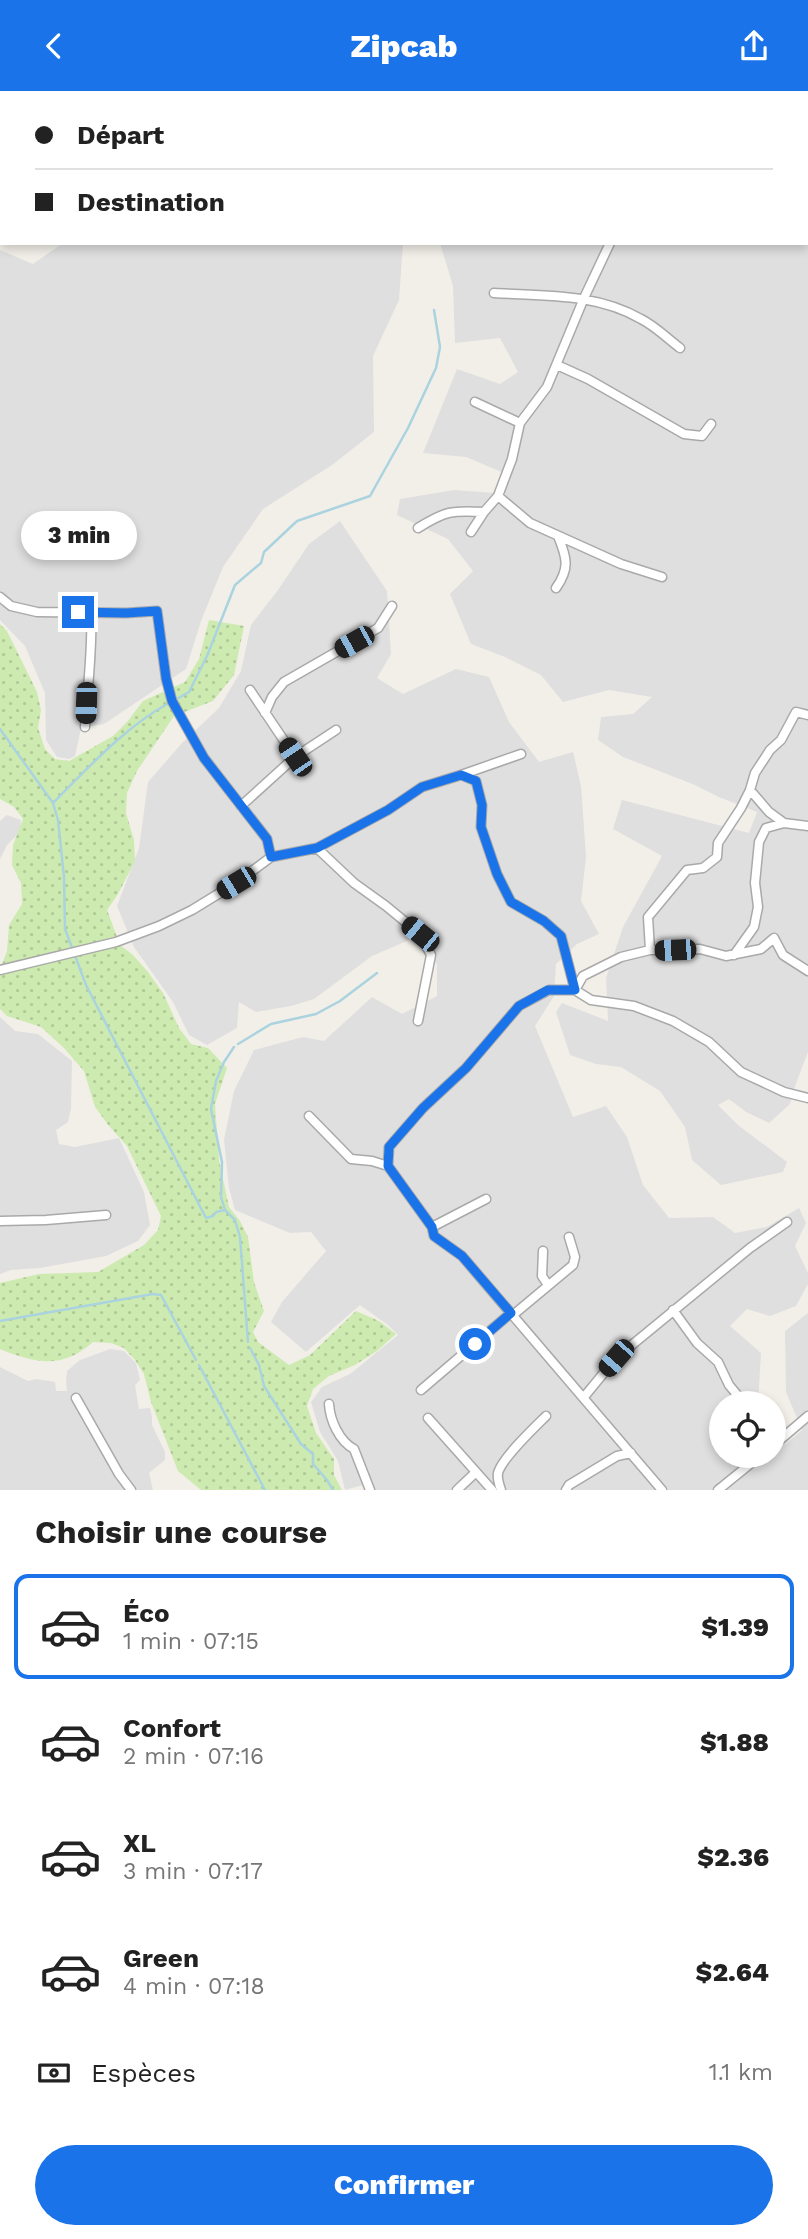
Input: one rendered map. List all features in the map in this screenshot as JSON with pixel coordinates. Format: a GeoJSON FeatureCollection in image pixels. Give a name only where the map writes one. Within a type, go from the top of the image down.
{"type":"FeatureCollection","features":[{"type":"Feature","properties":{"kind":"street"},"geometry":{"type":"LineString","coordinates":[[471,532],[498,496],[512,459],[520,423],[547,387],[609,245]]}},
{"type":"Feature","properties":{"kind":"street"},"geometry":{"type":"LineString","coordinates":[[494,293],[584,298],[615,307],[642,319],[680,348]]}},
{"type":"Feature","properties":{"kind":"street"},"geometry":{"type":"LineString","coordinates":[[557,365],[588,379],[684,434],[702,436],[711,424]]}},
{"type":"Feature","properties":{"kind":"street"},"geometry":{"type":"LineString","coordinates":[[475,402],[520,423]]}},
{"type":"Feature","properties":{"kind":"street"},"geometry":{"type":"LineString","coordinates":[[498,496],[530,523],[621,564],[662,577]]}},
{"type":"Feature","properties":{"kind":"street"},"geometry":{"type":"LineString","coordinates":[[418,528],[455,510],[484,512]]}},
{"type":"Feature","properties":{"kind":"street"},"geometry":{"type":"LineString","coordinates":[[556,588],[563,578],[566,566],[564,550],[558,536]]}},
{"type":"Feature","properties":{"kind":"street"},"geometry":{"type":"LineString","coordinates":[[0,597],[11,606],[37,612],[157,611],[166,678],[172,701],[204,758],[267,839],[271,857]]}},
{"type":"Feature","properties":{"kind":"street"},"geometry":{"type":"LineString","coordinates":[[265,713],[284,682],[378,628],[392,606]]}},
{"type":"Feature","properties":{"kind":"street"},"geometry":{"type":"LineString","coordinates":[[85,727],[93,642],[91,612]]}},
{"type":"Feature","properties":{"kind":"street"},"geometry":{"type":"LineString","coordinates":[[250,690],[295,757]]}},
{"type":"Feature","properties":{"kind":"street"},"geometry":{"type":"LineString","coordinates":[[650,950],[648,917],[687,870],[703,868],[717,857],[718,843],[750,790],[755,772],[769,750],[781,740],[796,712],[808,715]]}},
{"type":"Feature","properties":{"kind":"street"},"geometry":{"type":"LineString","coordinates":[[241,806],[295,757],[336,730]]}},
{"type":"Feature","properties":{"kind":"street"},"geometry":{"type":"LineString","coordinates":[[0,969],[116,942],[159,926],[192,910],[236,883],[271,857],[317,848],[388,810],[422,787],[522,754]]}},
{"type":"Feature","properties":{"kind":"street"},"geometry":{"type":"LineString","coordinates":[[461,775],[476,781],[482,805],[481,827],[497,874],[511,902],[544,921],[561,936],[575,990]]}},
{"type":"Feature","properties":{"kind":"street"},"geometry":{"type":"LineString","coordinates":[[750,790],[769,812],[785,823]]}},
{"type":"Feature","properties":{"kind":"street"},"geometry":{"type":"LineString","coordinates":[[734,955],[754,927],[758,907],[755,883],[759,842],[766,828],[785,823],[808,826]]}},
{"type":"Feature","properties":{"kind":"street"},"geometry":{"type":"LineString","coordinates":[[317,848],[354,883],[420,934],[431,955],[418,1021]]}},
{"type":"Feature","properties":{"kind":"street"},"geometry":{"type":"LineString","coordinates":[[575,990],[583,976],[621,957],[650,950],[700,949],[726,957],[761,949],[774,939],[783,955]]}},
{"type":"Feature","properties":{"kind":"street"},"geometry":{"type":"LineString","coordinates":[[761,949],[783,955],[808,971]]}},
{"type":"Feature","properties":{"kind":"street"},"geometry":{"type":"LineString","coordinates":[[388,1166],[389,1147],[423,1108],[466,1068],[519,1006],[548,990],[575,990],[591,1000],[634,1006],[673,1021],[709,1042],[741,1072],[784,1091],[808,1098]]}},
{"type":"Feature","properties":{"kind":"street"},"geometry":{"type":"LineString","coordinates":[[309,1116],[351,1159],[388,1166],[432,1227],[434,1236],[462,1256],[662,1490]]}},
{"type":"Feature","properties":{"kind":"street"},"geometry":{"type":"LineString","coordinates":[[432,1227],[485,1199]]}},
{"type":"Feature","properties":{"kind":"street"},"geometry":{"type":"LineString","coordinates":[[0,1221],[106,1215]]}},
{"type":"Feature","properties":{"kind":"street"},"geometry":{"type":"LineString","coordinates":[[584,1397],[616,1358],[750,1248],[787,1222]]}},
{"type":"Feature","properties":{"kind":"street"},"geometry":{"type":"LineString","coordinates":[[421,1390],[573,1265],[575,1257],[569,1237]]}},
{"type":"Feature","properties":{"kind":"street"},"geometry":{"type":"LineString","coordinates":[[543,1251],[542,1276],[548,1285]]}},
{"type":"Feature","properties":{"kind":"street"},"geometry":{"type":"LineString","coordinates":[[673,1310],[697,1343],[718,1362],[734,1391]]}},
{"type":"Feature","properties":{"kind":"street"},"geometry":{"type":"LineString","coordinates":[[76,1398],[131,1490]]}},
{"type":"Feature","properties":{"kind":"street"},"geometry":{"type":"LineString","coordinates":[[329,1404],[330,1417],[347,1445],[354,1448],[370,1490]]}},
{"type":"Feature","properties":{"kind":"street"},"geometry":{"type":"LineString","coordinates":[[501,1490],[497,1476],[500,1468],[546,1416]]}},
{"type":"Feature","properties":{"kind":"street"},"geometry":{"type":"LineString","coordinates":[[786,1435],[808,1416]]}},
{"type":"Feature","properties":{"kind":"street"},"geometry":{"type":"LineString","coordinates":[[428,1418],[492,1490]]}},
{"type":"Feature","properties":{"kind":"street"},"geometry":{"type":"LineString","coordinates":[[566,1490],[569,1485],[617,1456],[631,1453]]}},
{"type":"Feature","properties":{"kind":"street"},"geometry":{"type":"LineString","coordinates":[[718,1490],[745,1468]]}},
{"type":"Feature","properties":{"kind":"street"},"geometry":{"type":"LineString","coordinates":[[457,1490],[475,1473]]}},
{"type":"Feature","properties":{"kind":"shaded area"},"geometry":{"type":"Polygon","coordinates":[[[60,245],[403,245],[399,300],[373,356],[374,432],[332,465],[263,509],[223,567],[201,621],[186,669],[104,724],[81,728],[75,756],[69,759],[57,757],[46,740],[45,693],[25,646],[0,620],[0,250],[33,264],[60,245]]]}},
{"type":"Feature","properties":{"kind":"shaded area"},"geometry":{"type":"Polygon","coordinates":[[[441,245],[808,245],[808,1052],[790,1104],[769,1123],[746,1112],[729,1099],[718,1105],[738,1125],[787,1162],[783,1172],[721,1185],[692,1160],[685,1127],[660,1091],[621,1067],[596,1064],[570,1055],[556,1012],[562,1003],[608,1021],[606,978],[623,927],[662,856],[613,829],[622,800],[749,833],[757,812],[623,757],[598,740],[601,717],[633,714],[652,697],[609,690],[563,702],[541,675],[471,644],[450,594],[473,571],[448,539],[397,515],[400,499],[454,490],[495,493],[504,473],[466,457],[423,453],[457,369],[500,384],[518,372],[500,338],[455,343],[453,286],[441,245]]]}},
{"type":"Feature","properties":{"kind":"shaded area"},"geometry":{"type":"Polygon","coordinates":[[[340,521],[387,591],[391,654],[377,678],[403,694],[456,669],[489,677],[509,722],[539,762],[573,752],[581,786],[586,857],[581,901],[599,934],[577,944],[556,964],[554,996],[535,1026],[573,1117],[606,1106],[627,1137],[643,1185],[669,1218],[713,1217],[735,1233],[767,1227],[799,1208],[806,1223],[795,1246],[808,1273],[808,1284],[796,1306],[770,1316],[747,1309],[730,1326],[761,1353],[759,1391],[709,1391],[709,1468],[786,1468],[786,1444],[802,1430],[786,1392],[785,1331],[808,1313],[808,1490],[365,1490],[363,1485],[345,1490],[338,1461],[320,1432],[311,1402],[322,1387],[350,1374],[398,1335],[360,1305],[306,1352],[271,1322],[282,1302],[326,1251],[311,1232],[290,1233],[235,1210],[229,1188],[224,1140],[234,1091],[254,1050],[303,1037],[324,1041],[372,997],[402,1014],[437,996],[437,964],[409,940],[372,956],[314,999],[256,1012],[239,1002],[237,1028],[207,1045],[189,1035],[173,1002],[134,947],[117,906],[139,848],[148,782],[182,743],[219,708],[241,671],[251,625],[309,544],[340,521]]]}},
{"type":"Feature","properties":{"kind":"shaded area"},"geometry":{"type":"Polygon","coordinates":[[[7,815],[21,820],[20,832],[7,845],[0,859],[0,821],[7,815]]]}},
{"type":"Feature","properties":{"kind":"shaded area"},"geometry":{"type":"Polygon","coordinates":[[[0,1017],[15,1031],[38,1034],[72,1061],[71,1108],[68,1122],[56,1130],[59,1144],[75,1147],[119,1138],[144,1192],[150,1225],[138,1241],[106,1256],[40,1268],[11,1270],[0,1274],[0,1017]]]}},
{"type":"Feature","properties":{"kind":"shaded area"},"geometry":{"type":"Polygon","coordinates":[[[110,1349],[124,1351],[136,1363],[140,1380],[135,1385],[139,1409],[150,1408],[152,1425],[165,1452],[165,1460],[149,1473],[153,1490],[0,1490],[0,1367],[28,1381],[36,1379],[55,1382],[56,1391],[67,1391],[67,1371],[80,1360],[110,1349]]]}},
{"type":"Feature","properties":{"kind":"green space"},"geometry":{"type":"Polygon","coordinates":[[[209,620],[244,626],[234,675],[213,701],[174,716],[137,771],[127,793],[126,813],[134,840],[135,861],[107,910],[120,945],[148,972],[163,993],[179,1028],[191,1044],[208,1048],[227,1068],[215,1104],[219,1160],[229,1207],[248,1237],[254,1282],[264,1311],[253,1332],[258,1342],[289,1365],[310,1355],[356,1311],[379,1321],[396,1334],[377,1351],[355,1365],[329,1376],[313,1389],[307,1406],[316,1433],[334,1459],[334,1475],[342,1490],[201,1490],[178,1471],[151,1402],[144,1374],[124,1348],[111,1343],[93,1342],[71,1357],[49,1361],[26,1358],[0,1349],[0,1283],[39,1274],[98,1272],[144,1245],[158,1230],[161,1216],[127,1146],[95,1107],[84,1071],[41,1027],[7,1016],[0,1009],[0,970],[7,951],[9,925],[22,904],[21,883],[12,865],[13,845],[23,819],[14,807],[0,799],[0,624],[7,631],[37,692],[41,710],[38,728],[45,749],[55,759],[69,761],[113,736],[143,701],[185,682],[199,659],[209,620]]]}},
{"type":"Feature","properties":{"kind":"waterway"},"geometry":{"type":"LineString","coordinates":[[175,700],[189,692],[207,656],[235,585],[261,563],[264,552],[297,521],[370,496],[408,428],[436,368],[440,347],[434,310]]}},
{"type":"Feature","properties":{"kind":"waterway"},"geometry":{"type":"LineString","coordinates":[[53,803],[122,736],[169,703]]}},
{"type":"Feature","properties":{"kind":"waterway"},"geometry":{"type":"LineString","coordinates":[[0,729],[53,803],[58,820],[64,877],[65,929],[86,985],[206,1218],[225,1210]]}},
{"type":"Feature","properties":{"kind":"waterway"},"geometry":{"type":"LineString","coordinates":[[238,1044],[271,1024],[316,1014],[340,1001],[377,973]]}},
{"type":"Feature","properties":{"kind":"waterway"},"geometry":{"type":"LineString","coordinates":[[234,1047],[216,1081],[211,1109],[222,1162],[221,1197],[225,1210],[235,1220],[240,1237],[248,1342]]}},
{"type":"Feature","properties":{"kind":"waterway"},"geometry":{"type":"LineString","coordinates":[[0,1321],[153,1294],[161,1295],[196,1360]]}},
{"type":"Feature","properties":{"kind":"waterway"},"geometry":{"type":"LineString","coordinates":[[250,1348],[259,1365],[264,1386],[301,1444],[313,1454],[313,1464],[333,1490]]}},
{"type":"Feature","properties":{"kind":"waterway"},"geometry":{"type":"LineString","coordinates":[[199,1365],[265,1490]]}},
{"type":"Feature","properties":{"kind":"route"},"geometry":{"type":"LineString","coordinates":[[78,612],[157,611],[166,678],[172,701],[204,758],[267,839],[271,857],[317,848],[388,810],[422,787],[461,775],[476,781],[482,805],[481,827],[497,874],[511,902],[544,921],[561,936],[575,990],[548,990],[519,1006],[466,1068],[423,1108],[389,1147],[388,1166],[432,1227],[434,1236],[462,1256],[511,1313],[475,1344]]}}]}
